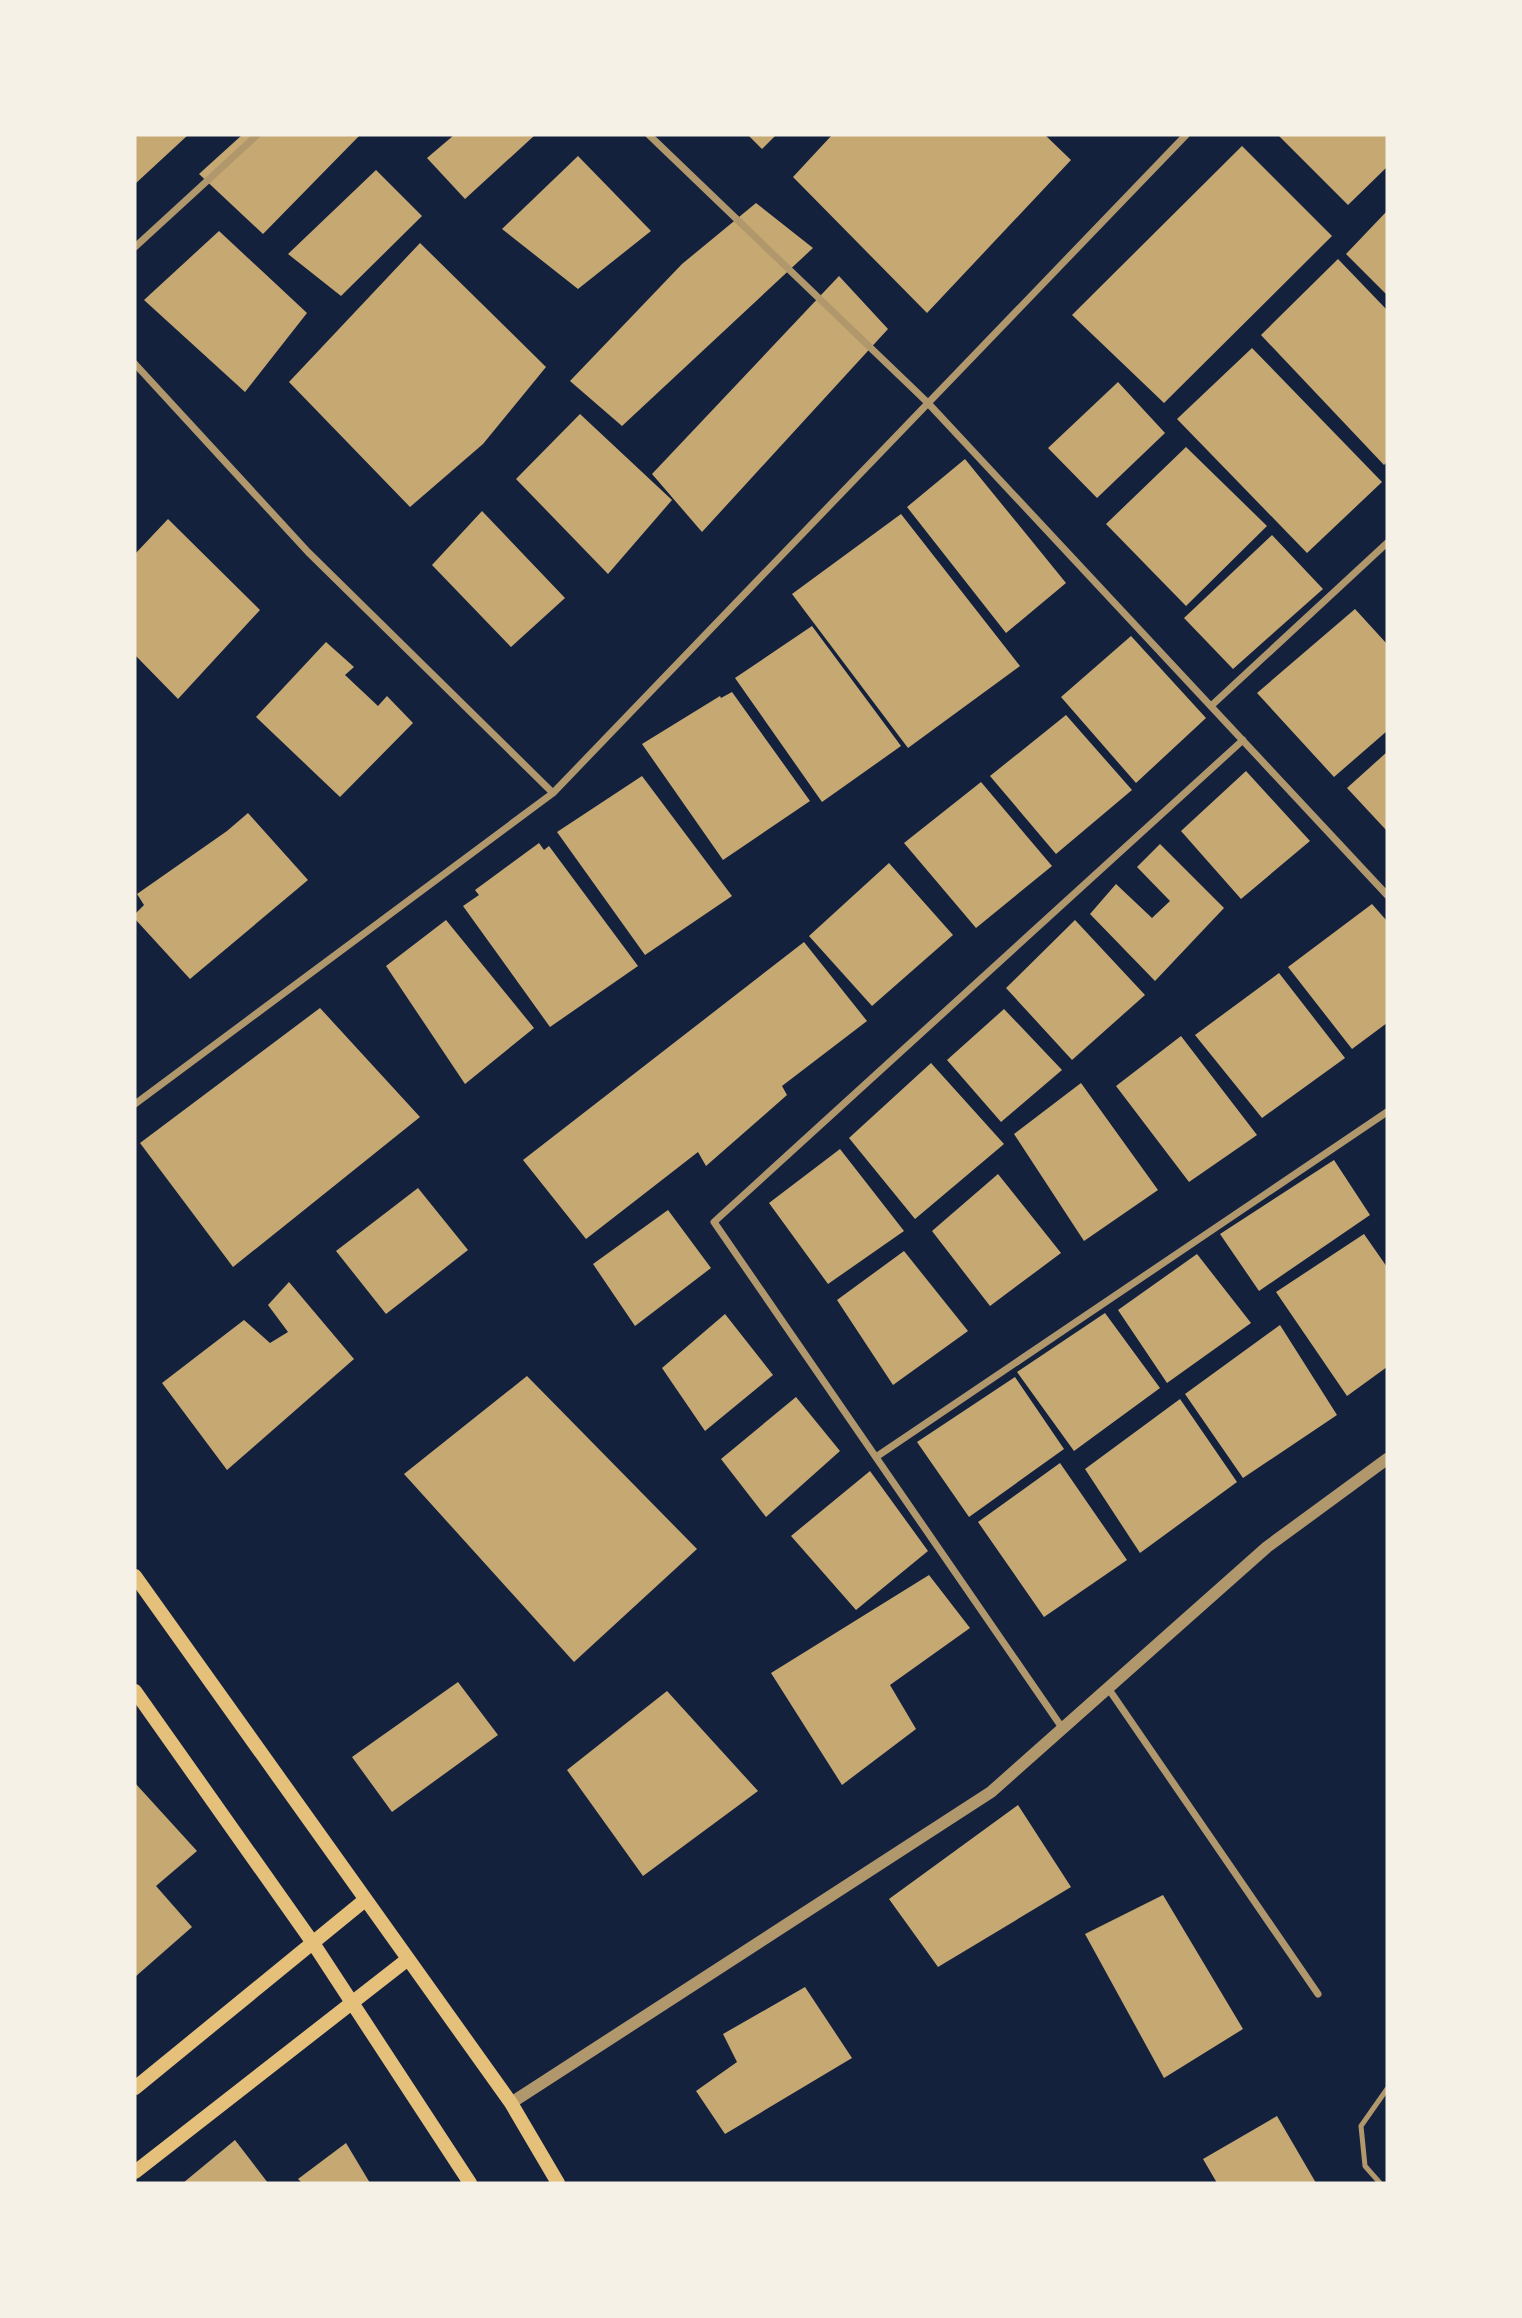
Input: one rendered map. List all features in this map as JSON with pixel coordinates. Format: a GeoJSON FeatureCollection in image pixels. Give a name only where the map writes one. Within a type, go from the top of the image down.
{"type":"FeatureCollection","features":[{"type":"Feature","properties":{"kind":"main road"},"geometry":{"type":"LineString","coordinates":[[135,1576],[511,2103],[558,2183]]}},
{"type":"Feature","properties":{"kind":"main road"},"geometry":{"type":"LineString","coordinates":[[135,1691],[354,2003],[470,2183]]}},
{"type":"Feature","properties":{"kind":"main road"},"geometry":{"type":"LineString","coordinates":[[135,2088],[365,1900]]}},
{"type":"Feature","properties":{"kind":"main road"},"geometry":{"type":"LineString","coordinates":[[135,2172],[408,1959]]}},
{"type":"Feature","properties":{"kind":"street"},"geometry":{"type":"LineString","coordinates":[[135,247],[257,135]]}},
{"type":"Feature","properties":{"kind":"street"},"geometry":{"type":"LineString","coordinates":[[649,135],[928,402],[1387,895]]}},
{"type":"Feature","properties":{"kind":"street"},"geometry":{"type":"LineString","coordinates":[[135,1104],[553,793],[1186,135]]}},
{"type":"Feature","properties":{"kind":"street"},"geometry":{"type":"LineString","coordinates":[[135,364],[307,552],[553,793]]}},
{"type":"Feature","properties":{"kind":"street"},"geometry":{"type":"LineString","coordinates":[[1211,706],[1387,542]]}},
{"type":"Feature","properties":{"kind":"street"},"geometry":{"type":"LineString","coordinates":[[1063,1729],[715,1222],[1243,740]]}},
{"type":"Feature","properties":{"kind":"street"},"geometry":{"type":"LineString","coordinates":[[876,1457],[1387,1112]]}},
{"type":"Feature","properties":{"kind":"street"},"geometry":{"type":"LineString","coordinates":[[511,2103],[991,1792],[1267,1547],[1387,1458]]}},
{"type":"Feature","properties":{"kind":"street"},"geometry":{"type":"LineString","coordinates":[[1108,1688],[1318,1994]]}},
{"type":"Feature","properties":{"kind":"lane"},"geometry":{"type":"LineString","coordinates":[[1380,2183],[1365,2166],[1361,2126],[1387,2089]]}},
{"type":"Feature","properties":{"kind":"building"},"geometry":{"type":"Polygon","coordinates":[[[135,135],[188,135],[135,184],[135,135]]]}},
{"type":"Feature","properties":{"kind":"building"},"geometry":{"type":"Polygon","coordinates":[[[242,135],[360,135],[263,234],[199,174],[242,135]]]}},
{"type":"Feature","properties":{"kind":"building"},"geometry":{"type":"Polygon","coordinates":[[[454,135],[535,135],[465,199],[427,158],[454,135]]]}},
{"type":"Feature","properties":{"kind":"building"},"geometry":{"type":"Polygon","coordinates":[[[748,135],[776,135],[762,149],[748,135]]]}},
{"type":"Feature","properties":{"kind":"building"},"geometry":{"type":"Polygon","coordinates":[[[832,135],[1045,135],[1071,160],[927,313],[793,177],[832,135]]]}},
{"type":"Feature","properties":{"kind":"building"},"geometry":{"type":"Polygon","coordinates":[[[1278,135],[1387,135],[1387,167],[1348,205],[1278,135]]]}},
{"type":"Feature","properties":{"kind":"building"},"geometry":{"type":"Polygon","coordinates":[[[1242,146],[1332,236],[1164,403],[1072,315],[1242,146]]]}},
{"type":"Feature","properties":{"kind":"building"},"geometry":{"type":"Polygon","coordinates":[[[578,156],[651,231],[578,289],[502,229],[578,156]]]}},
{"type":"Feature","properties":{"kind":"building"},"geometry":{"type":"Polygon","coordinates":[[[376,170],[422,216],[341,296],[288,254],[376,170]]]}},
{"type":"Feature","properties":{"kind":"building"},"geometry":{"type":"Polygon","coordinates":[[[756,203],[813,248],[622,426],[570,381],[682,264],[756,203]]]}},
{"type":"Feature","properties":{"kind":"building"},"geometry":{"type":"Polygon","coordinates":[[[1387,211],[1387,295],[1346,254],[1387,211]]]}},
{"type":"Feature","properties":{"kind":"building"},"geometry":{"type":"Polygon","coordinates":[[[219,231],[307,313],[245,392],[144,300],[219,231]]]}},
{"type":"Feature","properties":{"kind":"building"},"geometry":{"type":"Polygon","coordinates":[[[420,243],[546,367],[483,444],[410,507],[289,382],[420,243]]]}},
{"type":"Feature","properties":{"kind":"building"},"geometry":{"type":"Polygon","coordinates":[[[1338,259],[1387,310],[1387,462],[1384,465],[1261,335],[1338,259]]]}},
{"type":"Feature","properties":{"kind":"building"},"geometry":{"type":"Polygon","coordinates":[[[839,276],[888,329],[702,532],[652,474],[839,276]]]}},
{"type":"Feature","properties":{"kind":"building"},"geometry":{"type":"Polygon","coordinates":[[[1252,348],[1382,482],[1307,553],[1177,419],[1252,348]]]}},
{"type":"Feature","properties":{"kind":"building"},"geometry":{"type":"Polygon","coordinates":[[[1118,382],[1165,433],[1097,498],[1048,448],[1118,382]]]}},
{"type":"Feature","properties":{"kind":"building"},"geometry":{"type":"Polygon","coordinates":[[[580,414],[672,500],[608,574],[516,479],[580,414]]]}},
{"type":"Feature","properties":{"kind":"building"},"geometry":{"type":"Polygon","coordinates":[[[1186,447],[1267,526],[1186,606],[1106,524],[1186,447]]]}},
{"type":"Feature","properties":{"kind":"building"},"geometry":{"type":"Polygon","coordinates":[[[965,459],[1066,583],[1006,633],[907,507],[965,459]]]}},
{"type":"Feature","properties":{"kind":"building"},"geometry":{"type":"Polygon","coordinates":[[[482,511],[565,598],[511,647],[432,565],[482,511]]]}},
{"type":"Feature","properties":{"kind":"building"},"geometry":{"type":"Polygon","coordinates":[[[901,514],[1020,666],[908,748],[792,594],[901,514]]]}},
{"type":"Feature","properties":{"kind":"building"},"geometry":{"type":"Polygon","coordinates":[[[168,519],[260,610],[178,699],[135,655],[135,554],[168,519]]]}},
{"type":"Feature","properties":{"kind":"building"},"geometry":{"type":"Polygon","coordinates":[[[1272,535],[1323,589],[1233,669],[1184,618],[1272,535]]]}},
{"type":"Feature","properties":{"kind":"building"},"geometry":{"type":"Polygon","coordinates":[[[1355,609],[1387,644],[1387,731],[1334,777],[1257,693],[1355,609]]]}},
{"type":"Feature","properties":{"kind":"building"},"geometry":{"type":"Polygon","coordinates":[[[812,626],[901,746],[822,802],[735,678],[812,626]]]}},
{"type":"Feature","properties":{"kind":"building"},"geometry":{"type":"Polygon","coordinates":[[[1131,636],[1206,718],[1136,783],[1061,697],[1131,636]]]}},
{"type":"Feature","properties":{"kind":"building"},"geometry":{"type":"Polygon","coordinates":[[[326,642],[354,667],[345,675],[378,706],[387,696],[413,723],[340,797],[256,717],[326,642]]]}},
{"type":"Feature","properties":{"kind":"building"},"geometry":{"type":"Polygon","coordinates":[[[732,692],[810,801],[723,860],[642,744],[720,696],[721,698],[732,692]]]}},
{"type":"Feature","properties":{"kind":"building"},"geometry":{"type":"Polygon","coordinates":[[[1066,715],[1132,790],[1056,854],[990,776],[1066,715]]]}},
{"type":"Feature","properties":{"kind":"building"},"geometry":{"type":"Polygon","coordinates":[[[1387,752],[1387,831],[1347,788],[1387,752]]]}},
{"type":"Feature","properties":{"kind":"building"},"geometry":{"type":"Polygon","coordinates":[[[1246,771],[1310,841],[1241,899],[1181,831],[1246,771]]]}},
{"type":"Feature","properties":{"kind":"building"},"geometry":{"type":"Polygon","coordinates":[[[642,776],[732,896],[645,955],[557,832],[642,776]]]}},
{"type":"Feature","properties":{"kind":"building"},"geometry":{"type":"Polygon","coordinates":[[[981,782],[1052,866],[976,928],[904,843],[981,782]]]}},
{"type":"Feature","properties":{"kind":"building"},"geometry":{"type":"Polygon","coordinates":[[[248,813],[308,880],[190,979],[135,919],[135,914],[144,905],[137,894],[227,831],[248,813]]]}},
{"type":"Feature","properties":{"kind":"building"},"geometry":{"type":"Polygon","coordinates":[[[539,843],[544,850],[549,846],[638,966],[550,1027],[463,906],[479,895],[475,890],[539,843]]]}},
{"type":"Feature","properties":{"kind":"building"},"geometry":{"type":"Polygon","coordinates":[[[1160,844],[1224,908],[1155,981],[1090,914],[1116,884],[1152,918],[1170,901],[1137,867],[1160,844]]]}},
{"type":"Feature","properties":{"kind":"building"},"geometry":{"type":"Polygon","coordinates":[[[889,863],[953,935],[872,1006],[809,936],[889,863]]]}},
{"type":"Feature","properties":{"kind":"building"},"geometry":{"type":"Polygon","coordinates":[[[1372,904],[1387,921],[1387,1023],[1352,1049],[1288,967],[1372,904]]]}},
{"type":"Feature","properties":{"kind":"building"},"geometry":{"type":"Polygon","coordinates":[[[446,920],[534,1028],[465,1084],[386,966],[446,920]]]}},
{"type":"Feature","properties":{"kind":"building"},"geometry":{"type":"Polygon","coordinates":[[[1075,920],[1145,995],[1072,1060],[1006,988],[1075,920]]]}},
{"type":"Feature","properties":{"kind":"building"},"geometry":{"type":"Polygon","coordinates":[[[804,942],[867,1021],[782,1086],[787,1095],[706,1166],[698,1152],[586,1239],[523,1160],[804,942]]]}},
{"type":"Feature","properties":{"kind":"building"},"geometry":{"type":"Polygon","coordinates":[[[1279,973],[1345,1058],[1262,1118],[1195,1035],[1279,973]]]}},
{"type":"Feature","properties":{"kind":"building"},"geometry":{"type":"Polygon","coordinates":[[[320,1008],[420,1117],[233,1267],[140,1143],[320,1008]]]}},
{"type":"Feature","properties":{"kind":"building"},"geometry":{"type":"Polygon","coordinates":[[[1004,1009],[1062,1070],[1001,1122],[947,1060],[1004,1009]]]}},
{"type":"Feature","properties":{"kind":"building"},"geometry":{"type":"Polygon","coordinates":[[[1181,1036],[1257,1135],[1189,1182],[1116,1086],[1181,1036]]]}},
{"type":"Feature","properties":{"kind":"building"},"geometry":{"type":"Polygon","coordinates":[[[931,1063],[1004,1144],[915,1219],[849,1138],[931,1063]]]}},
{"type":"Feature","properties":{"kind":"building"},"geometry":{"type":"Polygon","coordinates":[[[1081,1083],[1158,1190],[1084,1241],[1014,1134],[1081,1083]]]}},
{"type":"Feature","properties":{"kind":"building"},"geometry":{"type":"Polygon","coordinates":[[[840,1149],[904,1231],[828,1284],[769,1203],[840,1149]]]}},
{"type":"Feature","properties":{"kind":"building"},"geometry":{"type":"Polygon","coordinates":[[[1334,1160],[1370,1215],[1259,1291],[1220,1234],[1334,1160]]]}},
{"type":"Feature","properties":{"kind":"building"},"geometry":{"type":"Polygon","coordinates":[[[998,1174],[1061,1253],[990,1306],[932,1231],[998,1174]]]}},
{"type":"Feature","properties":{"kind":"building"},"geometry":{"type":"Polygon","coordinates":[[[418,1188],[468,1250],[386,1314],[336,1251],[418,1188]]]}},
{"type":"Feature","properties":{"kind":"building"},"geometry":{"type":"Polygon","coordinates":[[[668,1210],[711,1268],[635,1326],[593,1264],[668,1210]]]}},
{"type":"Feature","properties":{"kind":"building"},"geometry":{"type":"Polygon","coordinates":[[[1364,1234],[1387,1267],[1387,1367],[1347,1396],[1276,1292],[1364,1234]]]}},
{"type":"Feature","properties":{"kind":"building"},"geometry":{"type":"Polygon","coordinates":[[[904,1251],[968,1331],[893,1385],[837,1300],[904,1251]]]}},
{"type":"Feature","properties":{"kind":"building"},"geometry":{"type":"Polygon","coordinates":[[[1197,1254],[1251,1323],[1167,1383],[1118,1310],[1197,1254]]]}},
{"type":"Feature","properties":{"kind":"building"},"geometry":{"type":"Polygon","coordinates":[[[289,1282],[354,1359],[227,1470],[162,1383],[244,1320],[270,1343],[288,1332],[268,1305],[289,1282]]]}},
{"type":"Feature","properties":{"kind":"building"},"geometry":{"type":"Polygon","coordinates":[[[1105,1313],[1160,1388],[1074,1451],[1017,1372],[1105,1313]]]}},
{"type":"Feature","properties":{"kind":"building"},"geometry":{"type":"Polygon","coordinates":[[[725,1314],[773,1375],[705,1431],[662,1368],[725,1314]]]}},
{"type":"Feature","properties":{"kind":"building"},"geometry":{"type":"Polygon","coordinates":[[[1280,1325],[1337,1415],[1243,1478],[1185,1394],[1280,1325]]]}},
{"type":"Feature","properties":{"kind":"building"},"geometry":{"type":"Polygon","coordinates":[[[527,1376],[697,1549],[574,1662],[404,1474],[527,1376]]]}},
{"type":"Feature","properties":{"kind":"building"},"geometry":{"type":"Polygon","coordinates":[[[1015,1377],[1064,1449],[969,1517],[917,1442],[1015,1377]]]}},
{"type":"Feature","properties":{"kind":"building"},"geometry":{"type":"Polygon","coordinates":[[[796,1397],[840,1451],[766,1517],[721,1459],[796,1397]]]}},
{"type":"Feature","properties":{"kind":"building"},"geometry":{"type":"Polygon","coordinates":[[[1180,1399],[1237,1482],[1140,1553],[1085,1469],[1180,1399]]]}},
{"type":"Feature","properties":{"kind":"building"},"geometry":{"type":"Polygon","coordinates":[[[1060,1463],[1127,1560],[1044,1617],[978,1522],[1060,1463]]]}},
{"type":"Feature","properties":{"kind":"building"},"geometry":{"type":"Polygon","coordinates":[[[870,1471],[928,1551],[856,1610],[791,1536],[870,1471]]]}},
{"type":"Feature","properties":{"kind":"building"},"geometry":{"type":"Polygon","coordinates":[[[929,1575],[970,1628],[890,1685],[916,1729],[842,1785],[771,1673],[929,1575]]]}},
{"type":"Feature","properties":{"kind":"building"},"geometry":{"type":"Polygon","coordinates":[[[458,1682],[498,1735],[392,1812],[352,1757],[458,1682]]]}},
{"type":"Feature","properties":{"kind":"building"},"geometry":{"type":"Polygon","coordinates":[[[667,1691],[758,1791],[643,1876],[567,1770],[667,1691]]]}},
{"type":"Feature","properties":{"kind":"building"},"geometry":{"type":"Polygon","coordinates":[[[135,1783],[197,1851],[156,1886],[192,1927],[135,1977],[135,1783]]]}},
{"type":"Feature","properties":{"kind":"building"},"geometry":{"type":"Polygon","coordinates":[[[1018,1805],[1071,1887],[938,1967],[889,1899],[1018,1805]]]}},
{"type":"Feature","properties":{"kind":"building"},"geometry":{"type":"Polygon","coordinates":[[[1163,1895],[1243,2029],[1164,2078],[1085,1934],[1163,1895]]]}},
{"type":"Feature","properties":{"kind":"building"},"geometry":{"type":"Polygon","coordinates":[[[805,1987],[852,2058],[725,2134],[696,2091],[737,2062],[723,2034],[805,1987]]]}},
{"type":"Feature","properties":{"kind":"building"},"geometry":{"type":"Polygon","coordinates":[[[1277,2116],[1316,2183],[1217,2183],[1203,2159],[1277,2116]]]}},
{"type":"Feature","properties":{"kind":"building"},"geometry":{"type":"Polygon","coordinates":[[[235,2140],[268,2183],[183,2183],[235,2140]]]}},
{"type":"Feature","properties":{"kind":"building"},"geometry":{"type":"Polygon","coordinates":[[[346,2143],[370,2183],[302,2183],[298,2179],[346,2143]]]}}]}
